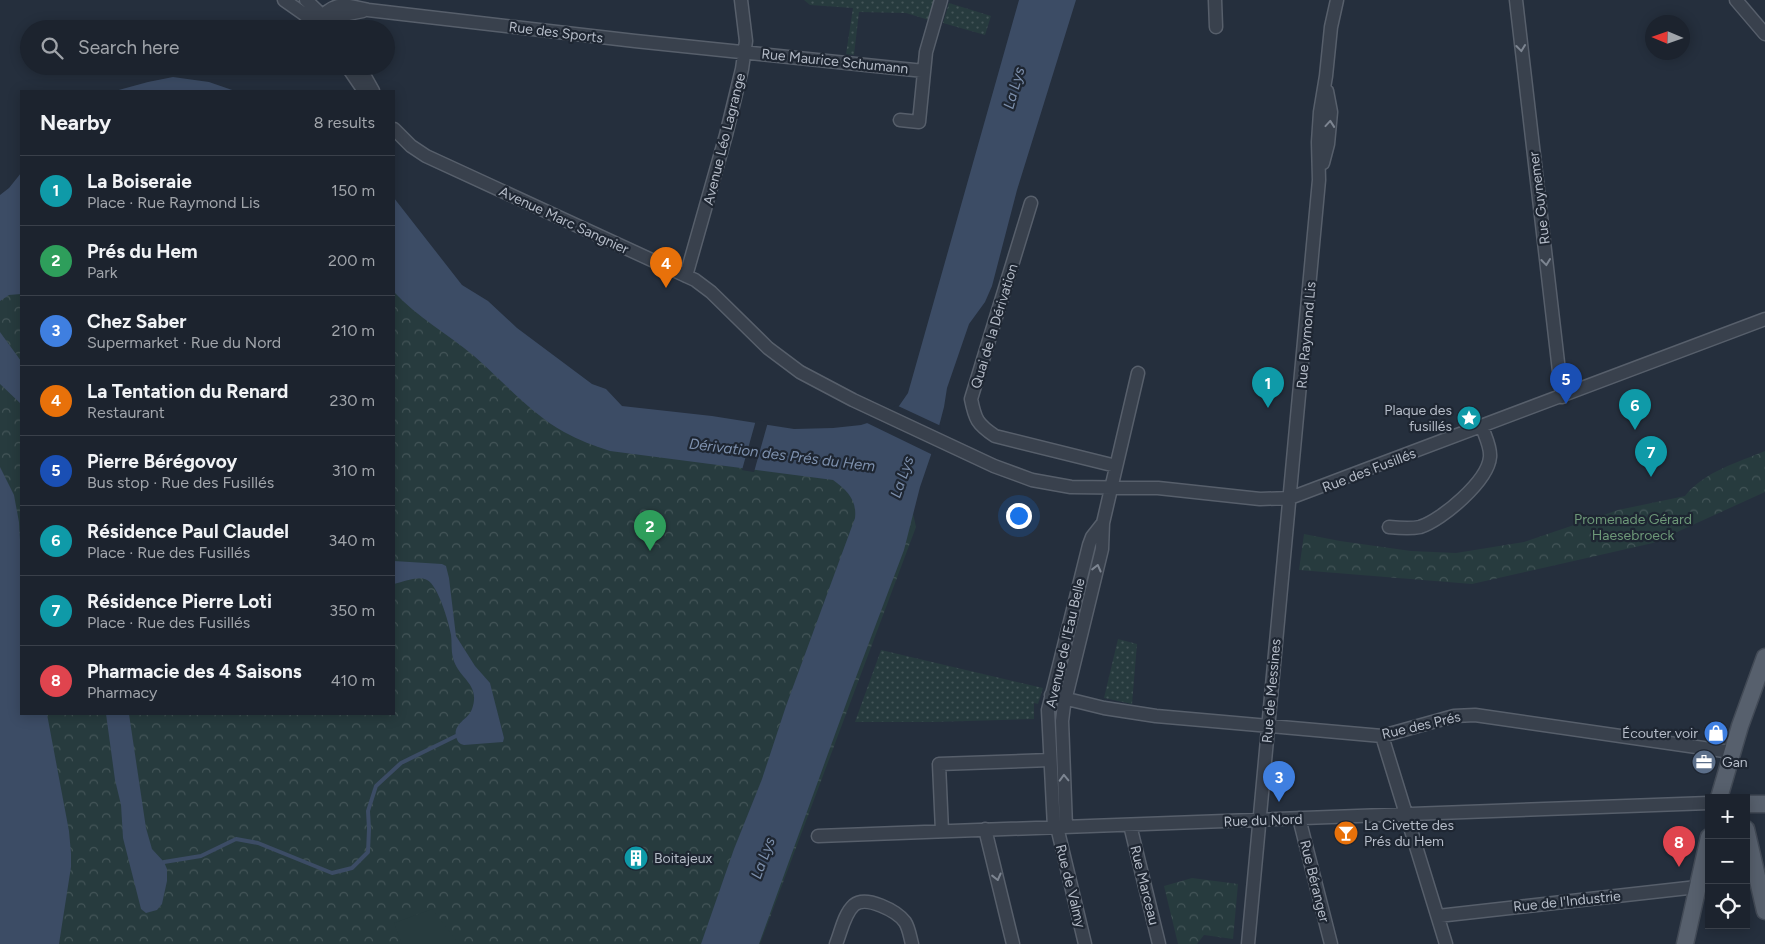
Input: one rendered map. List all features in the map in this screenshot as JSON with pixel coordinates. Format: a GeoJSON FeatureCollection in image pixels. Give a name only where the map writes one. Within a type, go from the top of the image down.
{"type":"FeatureCollection","features":[{"type":"Feature","properties":{"kind":"main road"},"geometry":{"type":"LineString","coordinates":[[1720,794],[1732,752],[1765,657]]}},
{"type":"Feature","properties":{"kind":"main road"},"geometry":{"type":"LineString","coordinates":[[1750,804],[1765,804]]}},
{"type":"Feature","properties":{"kind":"main road"},"geometry":{"type":"LineString","coordinates":[[1685,944],[1709,839]]}},
{"type":"Feature","properties":{"kind":"main road"},"geometry":{"type":"LineString","coordinates":[[1748,839],[1765,911]]}},
{"type":"Feature","properties":{"kind":"street"},"geometry":{"type":"LineString","coordinates":[[284,0],[316,20]]}},
{"type":"Feature","properties":{"kind":"street"},"geometry":{"type":"LineString","coordinates":[[306,0],[320,20]]}},
{"type":"Feature","properties":{"kind":"street","name":"Avenue Léo Lagrange"},"geometry":{"type":"LineString","coordinates":[[686,276],[726,135],[745,52],[746,37],[741,0]]}},
{"type":"Feature","properties":{"kind":"street"},"geometry":{"type":"LineString","coordinates":[[900,120],[919,122],[926,52],[941,0]]}},
{"type":"Feature","properties":{"kind":"street"},"geometry":{"type":"LineString","coordinates":[[1214,0],[1216,27]]}},
{"type":"Feature","properties":{"kind":"street","name":"Rue Raymond Lis"},"geometry":{"type":"LineString","coordinates":[[1290,498],[1320,171],[1318,142],[1320,112],[1326,76],[1330,27],[1337,0]]}},
{"type":"Feature","properties":{"kind":"street","name":"Rue Guynemer"},"geometry":{"type":"LineString","coordinates":[[1516,0],[1562,397]]}},
{"type":"Feature","properties":{"kind":"street"},"geometry":{"type":"LineString","coordinates":[[1736,0],[1765,34]]}},
{"type":"Feature","properties":{"kind":"street","name":"Rue des Sports"},"geometry":{"type":"LineString","coordinates":[[327,20],[337,6],[348,6],[368,10],[635,41],[745,52]]}},
{"type":"Feature","properties":{"kind":"street","name":"Rue Maurice Schumann"},"geometry":{"type":"LineString","coordinates":[[745,52],[924,71]]}},
{"type":"Feature","properties":{"kind":"street"},"geometry":{"type":"LineString","coordinates":[[353,75],[363,90]]}},
{"type":"Feature","properties":{"kind":"street"},"geometry":{"type":"LineString","coordinates":[[364,75],[372,90]]}},
{"type":"Feature","properties":{"kind":"street","name":"Avenue Marc Sangnier"},"geometry":{"type":"LineString","coordinates":[[395,130],[411,146],[431,158],[701,283],[779,357],[800,372],[957,450]]}},
{"type":"Feature","properties":{"kind":"street","name":"Quai de la Dérivation"},"geometry":{"type":"LineString","coordinates":[[1031,203],[971,399],[974,417],[982,427],[995,436],[1116,466]]}},
{"type":"Feature","properties":{"kind":"street","name":"Rue des Fusillés"},"geometry":{"type":"LineString","coordinates":[[957,450],[1032,480],[1071,487],[1158,488],[1260,499],[1290,498],[1765,319]]}},
{"type":"Feature","properties":{"kind":"street","name":"Avenue de l'Eau Belle"},"geometry":{"type":"LineString","coordinates":[[1059,827],[1062,721],[1065,699],[1102,548],[1103,523],[1138,373]]}},
{"type":"Feature","properties":{"kind":"street"},"geometry":{"type":"LineString","coordinates":[[1389,527],[1414,528],[1426,524],[1445,512],[1473,486],[1484,472],[1490,457],[1488,443],[1482,427]]}},
{"type":"Feature","properties":{"kind":"street","name":"Rue de Messines"},"geometry":{"type":"LineString","coordinates":[[1248,944],[1290,498]]}},
{"type":"Feature","properties":{"kind":"street","name":"Avenue de l'Eau Belle"},"geometry":{"type":"LineString","coordinates":[[1059,827],[1050,760],[1048,710],[1089,545],[1092,537],[1103,523]]}},
{"type":"Feature","properties":{"kind":"street","name":"Rue des Prés"},"geometry":{"type":"LineString","coordinates":[[1051,696],[1104,708],[1156,716],[1382,736],[1454,716],[1466,715],[1732,752]]}},
{"type":"Feature","properties":{"kind":"street"},"geometry":{"type":"LineString","coordinates":[[1382,736],[1446,944]]}},
{"type":"Feature","properties":{"kind":"street"},"geometry":{"type":"LineString","coordinates":[[942,831],[939,764],[1050,760]]}},
{"type":"Feature","properties":{"kind":"street","name":"Rue du Nord"},"geometry":{"type":"LineString","coordinates":[[818,836],[1705,804]]}},
{"type":"Feature","properties":{"kind":"street","name":"Rue Béranger"},"geometry":{"type":"LineString","coordinates":[[1299,818],[1331,944]]}},
{"type":"Feature","properties":{"kind":"street","name":"Rue Marceau"},"geometry":{"type":"LineString","coordinates":[[1130,825],[1159,944]]}},
{"type":"Feature","properties":{"kind":"street","name":"Rue de Valmy"},"geometry":{"type":"LineString","coordinates":[[1059,827],[1085,944]]}},
{"type":"Feature","properties":{"kind":"street"},"geometry":{"type":"LineString","coordinates":[[985,829],[1013,944]]}},
{"type":"Feature","properties":{"kind":"street","name":"Rue de l'Industrie"},"geometry":{"type":"LineString","coordinates":[[1438,916],[1697,887]]}},
{"type":"Feature","properties":{"kind":"street"},"geometry":{"type":"LineString","coordinates":[[836,944],[849,910],[856,903],[865,902],[890,909],[900,917],[908,928],[912,944]]}},
{"type":"Feature","properties":{"kind":"green space"},"geometry":{"type":"Polygon","coordinates":[[[804,0],[936,0],[929,20],[906,13],[859,12],[854,55],[846,54],[853,8],[810,5],[804,0]]]}},
{"type":"Feature","properties":{"kind":"green space"},"geometry":{"type":"Polygon","coordinates":[[[949,3],[991,16],[985,35],[943,23],[949,3]]]}},
{"type":"Feature","properties":{"kind":"green space"},"geometry":{"type":"Polygon","coordinates":[[[20,179],[20,715],[395,715],[395,210],[459,292],[622,408],[909,495],[916,527],[760,944],[0,944],[0,199],[20,179]]]}},
{"type":"Feature","properties":{"kind":"green space","name":"Promenade Gérard Haesebroeck"},"geometry":{"type":"Polygon","coordinates":[[[1765,451],[1765,492],[1653,543],[1472,584],[1299,570],[1304,534],[1411,551],[1456,553],[1524,542],[1618,510],[1685,496],[1701,480],[1711,474],[1765,451]]]}},
{"type":"Feature","properties":{"kind":"green space"},"geometry":{"type":"Polygon","coordinates":[[[1118,639],[1137,644],[1132,704],[1104,698],[1118,639]]]}},
{"type":"Feature","properties":{"kind":"green space"},"geometry":{"type":"Polygon","coordinates":[[[881,650],[1043,688],[1038,704],[1034,703],[1034,719],[855,722],[881,650]]]}},
{"type":"Feature","properties":{"kind":"green space"},"geometry":{"type":"Polygon","coordinates":[[[1192,878],[1238,884],[1233,939],[1204,935],[1197,944],[1178,944],[1164,886],[1192,878]]]}},
{"type":"Feature","properties":{"kind":"green space"},"geometry":{"type":"Polygon","coordinates":[[[432,909],[459,944],[402,944],[394,923],[432,909]]]}},
{"type":"Feature","properties":{"kind":"water"},"geometry":{"type":"Polygon","coordinates":[[[1019,0],[1076,0],[1017,190],[992,286],[985,302],[969,324],[947,388],[933,449],[920,487],[904,550],[759,944],[701,944],[855,518],[853,501],[847,492],[833,480],[610,451],[564,432],[540,416],[474,356],[395,293],[395,199],[462,285],[488,301],[517,328],[592,384],[606,389],[622,406],[712,416],[794,429],[833,428],[861,425],[880,419],[899,406],[908,393],[1019,0]]]}},
{"type":"Feature","properties":{"kind":"water"},"geometry":{"type":"Polygon","coordinates":[[[173,77],[209,82],[232,90],[119,90],[173,77]]]}},
{"type":"Feature","properties":{"kind":"water"},"geometry":{"type":"Polygon","coordinates":[[[20,174],[20,294],[9,295],[0,301],[0,195],[9,188],[20,174]]]}},
{"type":"Feature","properties":{"kind":"water"},"geometry":{"type":"Polygon","coordinates":[[[0,332],[20,360],[20,403],[0,384],[0,332]]]}},
{"type":"Feature","properties":{"kind":"water"},"geometry":{"type":"Polygon","coordinates":[[[0,467],[14,495],[19,522],[20,715],[47,715],[69,831],[71,867],[59,944],[0,944],[0,467]]]}},
{"type":"Feature","properties":{"kind":"water"},"geometry":{"type":"Polygon","coordinates":[[[395,561],[442,564],[446,566],[456,636],[475,666],[490,683],[504,738],[503,742],[464,745],[458,741],[456,737],[457,728],[472,709],[474,693],[459,671],[453,658],[448,622],[435,589],[427,580],[415,579],[395,584],[395,561]]]}},
{"type":"Feature","properties":{"kind":"water"},"geometry":{"type":"Polygon","coordinates":[[[106,715],[129,715],[146,828],[152,849],[164,862],[167,869],[167,881],[162,904],[157,910],[146,913],[141,909],[123,838],[121,805],[115,780],[106,715]]]}},
{"type":"Feature","properties":{"kind":"pier"},"geometry":{"type":"Polygon","coordinates":[[[896,405],[941,426],[933,455],[865,422],[896,405]]]}},
{"type":"Feature","properties":{"kind":"pier"},"geometry":{"type":"Polygon","coordinates":[[[756,420],[768,422],[754,472],[742,470],[756,420]]]}},
{"type":"Feature","properties":{"kind":"waterway"},"geometry":{"type":"LineString","coordinates":[[164,862],[201,856],[236,839],[258,843],[332,873],[352,868],[368,852],[368,811],[376,786],[401,763],[456,736]]}},
{"type":"Feature","properties":{"kind":"place","name":"La Tentation du Renard"},"geometry":{"type":"Point","coordinates":[666,288]}},
{"type":"Feature","properties":{"kind":"place","name":"Pierre Bérégovoy"},"geometry":{"type":"Point","coordinates":[1566,404]}},
{"type":"Feature","properties":{"kind":"place","name":"La Boiseraie"},"geometry":{"type":"Point","coordinates":[1268,408]}},
{"type":"Feature","properties":{"kind":"place","name":"Plaque des fusillés"},"geometry":{"type":"Point","coordinates":[1469,418]}},
{"type":"Feature","properties":{"kind":"place","name":"Résidence Paul Claudel"},"geometry":{"type":"Point","coordinates":[1635,430]}},
{"type":"Feature","properties":{"kind":"place","name":"Résidence Pierre Loti"},"geometry":{"type":"Point","coordinates":[1651,477]}},
{"type":"Feature","properties":{"kind":"place","name":"Prés du Hem"},"geometry":{"type":"Point","coordinates":[650,551]}},
{"type":"Feature","properties":{"kind":"place","name":"Écouter voir"},"geometry":{"type":"Point","coordinates":[1716,733]}},
{"type":"Feature","properties":{"kind":"place","name":"Gan"},"geometry":{"type":"Point","coordinates":[1704,762]}},
{"type":"Feature","properties":{"kind":"place","name":"Chez Saber"},"geometry":{"type":"Point","coordinates":[1279,802]}},
{"type":"Feature","properties":{"kind":"place","name":"La Civette des Prés du Hem"},"geometry":{"type":"Point","coordinates":[1346,833]}},
{"type":"Feature","properties":{"kind":"place","name":"Boitajeux"},"geometry":{"type":"Point","coordinates":[636,858]}},
{"type":"Feature","properties":{"kind":"place","name":"Pharmacie des 4 Saisons"},"geometry":{"type":"Point","coordinates":[1679,867]}},
{"type":"Feature","properties":{"kind":"water label","name":"La Lys"},"geometry":{"type":"Point","coordinates":[1014,88]}},
{"type":"Feature","properties":{"kind":"water label","name":"Dérivation des Prés du Hem"},"geometry":{"type":"Point","coordinates":[782,455]}},
{"type":"Feature","properties":{"kind":"water label","name":"La Lys"},"geometry":{"type":"Point","coordinates":[902,477]}},
{"type":"Feature","properties":{"kind":"water label","name":"La Lys"},"geometry":{"type":"Point","coordinates":[763,858]}}]}
